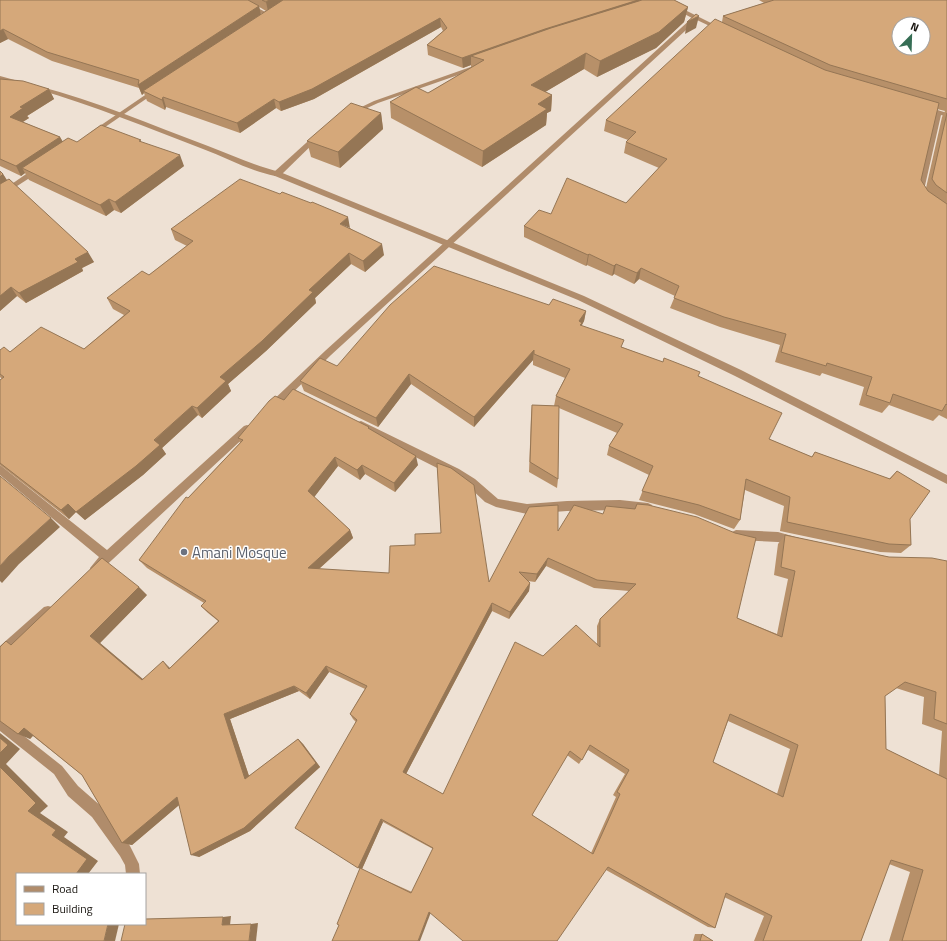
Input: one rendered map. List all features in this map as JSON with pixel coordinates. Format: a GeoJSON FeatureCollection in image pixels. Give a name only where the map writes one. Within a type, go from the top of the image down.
{"type":"FeatureCollection","features":[{"type":"Feature","properties":{"kind":"street"},"geometry":{"type":"LineString","coordinates":[[238,0],[271,13],[262,19]]}},
{"type":"Feature","properties":{"kind":"street"},"geometry":{"type":"LineString","coordinates":[[677,0],[668,3],[728,34]]}},
{"type":"Feature","properties":{"kind":"street"},"geometry":{"type":"LineString","coordinates":[[90,572],[259,419],[294,392],[328,353],[695,18]]}},
{"type":"Feature","properties":{"kind":"street"},"geometry":{"type":"LineString","coordinates":[[348,115],[376,102],[488,62]]}},
{"type":"Feature","properties":{"kind":"street"},"geometry":{"type":"LineString","coordinates":[[0,78],[68,96],[118,116],[207,148],[262,171],[277,174],[581,298],[724,366],[947,480]]}},
{"type":"Feature","properties":{"kind":"street"},"geometry":{"type":"LineString","coordinates":[[85,138],[162,87]]}},
{"type":"Feature","properties":{"kind":"street"},"geometry":{"type":"LineString","coordinates":[[916,106],[947,115]]}},
{"type":"Feature","properties":{"kind":"street"},"geometry":{"type":"LineString","coordinates":[[925,198],[920,190],[938,112]]}},
{"type":"Feature","properties":{"kind":"street"},"geometry":{"type":"LineString","coordinates":[[277,174],[322,130]]}},
{"type":"Feature","properties":{"kind":"street"},"geometry":{"type":"LineString","coordinates":[[0,195],[46,165]]}},
{"type":"Feature","properties":{"kind":"street"},"geometry":{"type":"LineString","coordinates":[[352,421],[455,472],[471,482],[489,499],[496,503],[528,509],[567,506],[620,505],[661,512]]}},
{"type":"Feature","properties":{"kind":"street"},"geometry":{"type":"LineString","coordinates":[[0,469],[107,557]]}},
{"type":"Feature","properties":{"kind":"street"},"geometry":{"type":"LineString","coordinates":[[723,532],[730,535],[778,537],[808,544]]}},
{"type":"Feature","properties":{"kind":"street"},"geometry":{"type":"LineString","coordinates":[[0,654],[56,603]]}},
{"type":"Feature","properties":{"kind":"street"},"geometry":{"type":"LineString","coordinates":[[0,723],[58,770],[74,791],[97,812],[132,864],[133,873]]}},
{"type":"Feature","properties":{"kind":"building"},"geometry":{"type":"Polygon","coordinates":[[[0,0],[248,0],[259,6],[138,85],[139,80],[47,52],[3,29],[0,31],[0,0]]]}},
{"type":"Feature","properties":{"kind":"building"},"geometry":{"type":"Polygon","coordinates":[[[283,0],[638,0],[545,29],[462,58],[427,45],[447,28],[440,18],[312,89],[279,102],[274,99],[237,123],[163,97],[162,100],[143,91],[283,0]]]}},
{"type":"Feature","properties":{"kind":"building"},"geometry":{"type":"Polygon","coordinates":[[[642,0],[674,0],[688,7],[659,32],[600,61],[586,53],[531,85],[552,95],[538,104],[547,109],[483,151],[390,102],[416,87],[428,93],[484,60],[471,56],[551,28],[642,0]]]}},
{"type":"Feature","properties":{"kind":"building"},"geometry":{"type":"Polygon","coordinates":[[[774,0],[947,0],[947,99],[830,65],[723,16],[774,0]]]}},
{"type":"Feature","properties":{"kind":"building"},"geometry":{"type":"Polygon","coordinates":[[[696,14],[699,16],[687,22],[696,14]]]}},
{"type":"Feature","properties":{"kind":"building"},"geometry":{"type":"Polygon","coordinates":[[[715,19],[825,70],[939,103],[921,180],[928,191],[947,204],[947,405],[946,404],[942,411],[893,394],[890,403],[866,395],[872,377],[827,363],[826,366],[781,352],[786,334],[724,317],[674,298],[679,286],[641,268],[637,273],[616,264],[614,266],[524,226],[539,210],[551,214],[567,178],[626,203],[667,159],[626,142],[636,132],[606,120],[715,19]]]}},
{"type":"Feature","properties":{"kind":"building"},"geometry":{"type":"Polygon","coordinates":[[[0,79],[23,81],[49,89],[20,107],[23,108],[10,117],[60,137],[16,166],[0,159],[0,79]]]}},
{"type":"Feature","properties":{"kind":"building"},"geometry":{"type":"Polygon","coordinates":[[[351,103],[381,113],[338,152],[307,141],[351,103]]]}},
{"type":"Feature","properties":{"kind":"building"},"geometry":{"type":"Polygon","coordinates":[[[947,113],[947,193],[936,185],[932,179],[947,113]]]}},
{"type":"Feature","properties":{"kind":"building"},"geometry":{"type":"Polygon","coordinates":[[[101,125],[141,140],[139,141],[180,155],[115,202],[109,199],[100,205],[22,168],[68,138],[77,142],[101,125]]]}},
{"type":"Feature","properties":{"kind":"building"},"geometry":{"type":"Polygon","coordinates":[[[9,179],[88,252],[75,259],[78,262],[19,293],[11,287],[0,296],[0,184],[9,179]]]}},
{"type":"Feature","properties":{"kind":"building"},"geometry":{"type":"Polygon","coordinates":[[[240,179],[280,194],[282,192],[311,203],[312,202],[348,217],[340,224],[382,244],[363,261],[349,253],[309,290],[313,292],[262,341],[220,377],[226,381],[197,408],[192,406],[154,440],[160,445],[136,466],[76,512],[68,504],[61,510],[0,463],[0,380],[4,377],[0,374],[0,350],[4,347],[10,352],[41,327],[84,349],[130,311],[107,298],[142,271],[149,275],[193,241],[171,229],[240,179]]]}},
{"type":"Feature","properties":{"kind":"building"},"geometry":{"type":"Polygon","coordinates":[[[434,266],[549,305],[553,299],[586,311],[579,321],[582,323],[580,325],[624,340],[621,347],[663,362],[664,358],[700,372],[698,376],[782,413],[769,439],[812,457],[815,452],[890,479],[897,471],[930,491],[910,519],[911,545],[889,544],[787,522],[790,497],[746,479],[740,520],[699,505],[642,491],[653,466],[609,446],[623,424],[556,396],[570,369],[534,354],[534,350],[474,417],[409,374],[376,418],[300,381],[320,358],[337,366],[390,305],[434,266]]]}},
{"type":"Feature","properties":{"kind":"building"},"geometry":{"type":"Polygon","coordinates":[[[293,389],[369,427],[368,428],[416,456],[394,483],[362,465],[357,470],[335,457],[308,491],[350,530],[308,568],[389,573],[390,546],[415,545],[415,534],[441,533],[437,463],[451,468],[474,485],[489,582],[529,507],[558,505],[558,531],[574,505],[603,514],[606,506],[635,509],[637,504],[648,505],[697,517],[735,533],[756,538],[737,618],[782,637],[795,571],[781,567],[785,535],[889,557],[932,558],[947,561],[947,724],[934,719],[936,692],[905,682],[885,696],[886,749],[947,779],[947,941],[902,941],[923,870],[891,860],[861,941],[763,941],[772,916],[726,893],[715,928],[608,867],[557,941],[463,941],[429,912],[418,941],[332,941],[339,925],[337,924],[360,868],[411,893],[433,848],[381,819],[358,868],[295,828],[357,720],[350,714],[367,686],[326,666],[306,693],[294,686],[224,714],[245,779],[298,739],[316,763],[244,828],[191,855],[177,797],[122,843],[82,775],[24,728],[18,734],[0,721],[0,647],[6,641],[11,645],[102,558],[139,587],[90,636],[142,680],[163,661],[169,669],[219,621],[201,606],[206,601],[139,560],[186,497],[188,498],[243,440],[238,438],[269,401],[275,396],[284,400],[293,389]],[[548,558],[537,574],[519,572],[530,583],[510,612],[492,603],[403,772],[443,794],[515,642],[543,656],[576,625],[600,647],[600,619],[636,584],[597,580],[548,558]],[[730,714],[713,762],[783,797],[798,745],[730,714]],[[590,745],[582,760],[570,751],[532,815],[593,854],[620,794],[617,792],[629,770],[590,745]]]}},
{"type":"Feature","properties":{"kind":"building"},"geometry":{"type":"Polygon","coordinates":[[[532,405],[559,406],[558,479],[530,462],[532,405]]]}},
{"type":"Feature","properties":{"kind":"building"},"geometry":{"type":"Polygon","coordinates":[[[0,476],[51,518],[0,566],[0,476]]]}},
{"type":"Feature","properties":{"kind":"building"},"geometry":{"type":"Polygon","coordinates":[[[0,738],[8,745],[0,753],[0,738]]]}},
{"type":"Feature","properties":{"kind":"building"},"geometry":{"type":"Polygon","coordinates":[[[0,767],[36,803],[28,811],[56,830],[52,835],[87,859],[77,873],[16,873],[16,925],[108,925],[104,941],[0,941],[0,767]]]}},
{"type":"Feature","properties":{"kind":"building"},"geometry":{"type":"Polygon","coordinates":[[[223,917],[222,925],[251,924],[249,941],[121,941],[125,925],[146,925],[146,919],[223,917]]]}},
{"type":"Feature","properties":{"kind":"building"},"geometry":{"type":"Polygon","coordinates":[[[702,934],[713,941],[700,941],[702,934]]]}},
{"type":"Feature","properties":{"kind":"place","name":"Amani Mosque"},"geometry":{"type":"Point","coordinates":[184,552]}}]}
